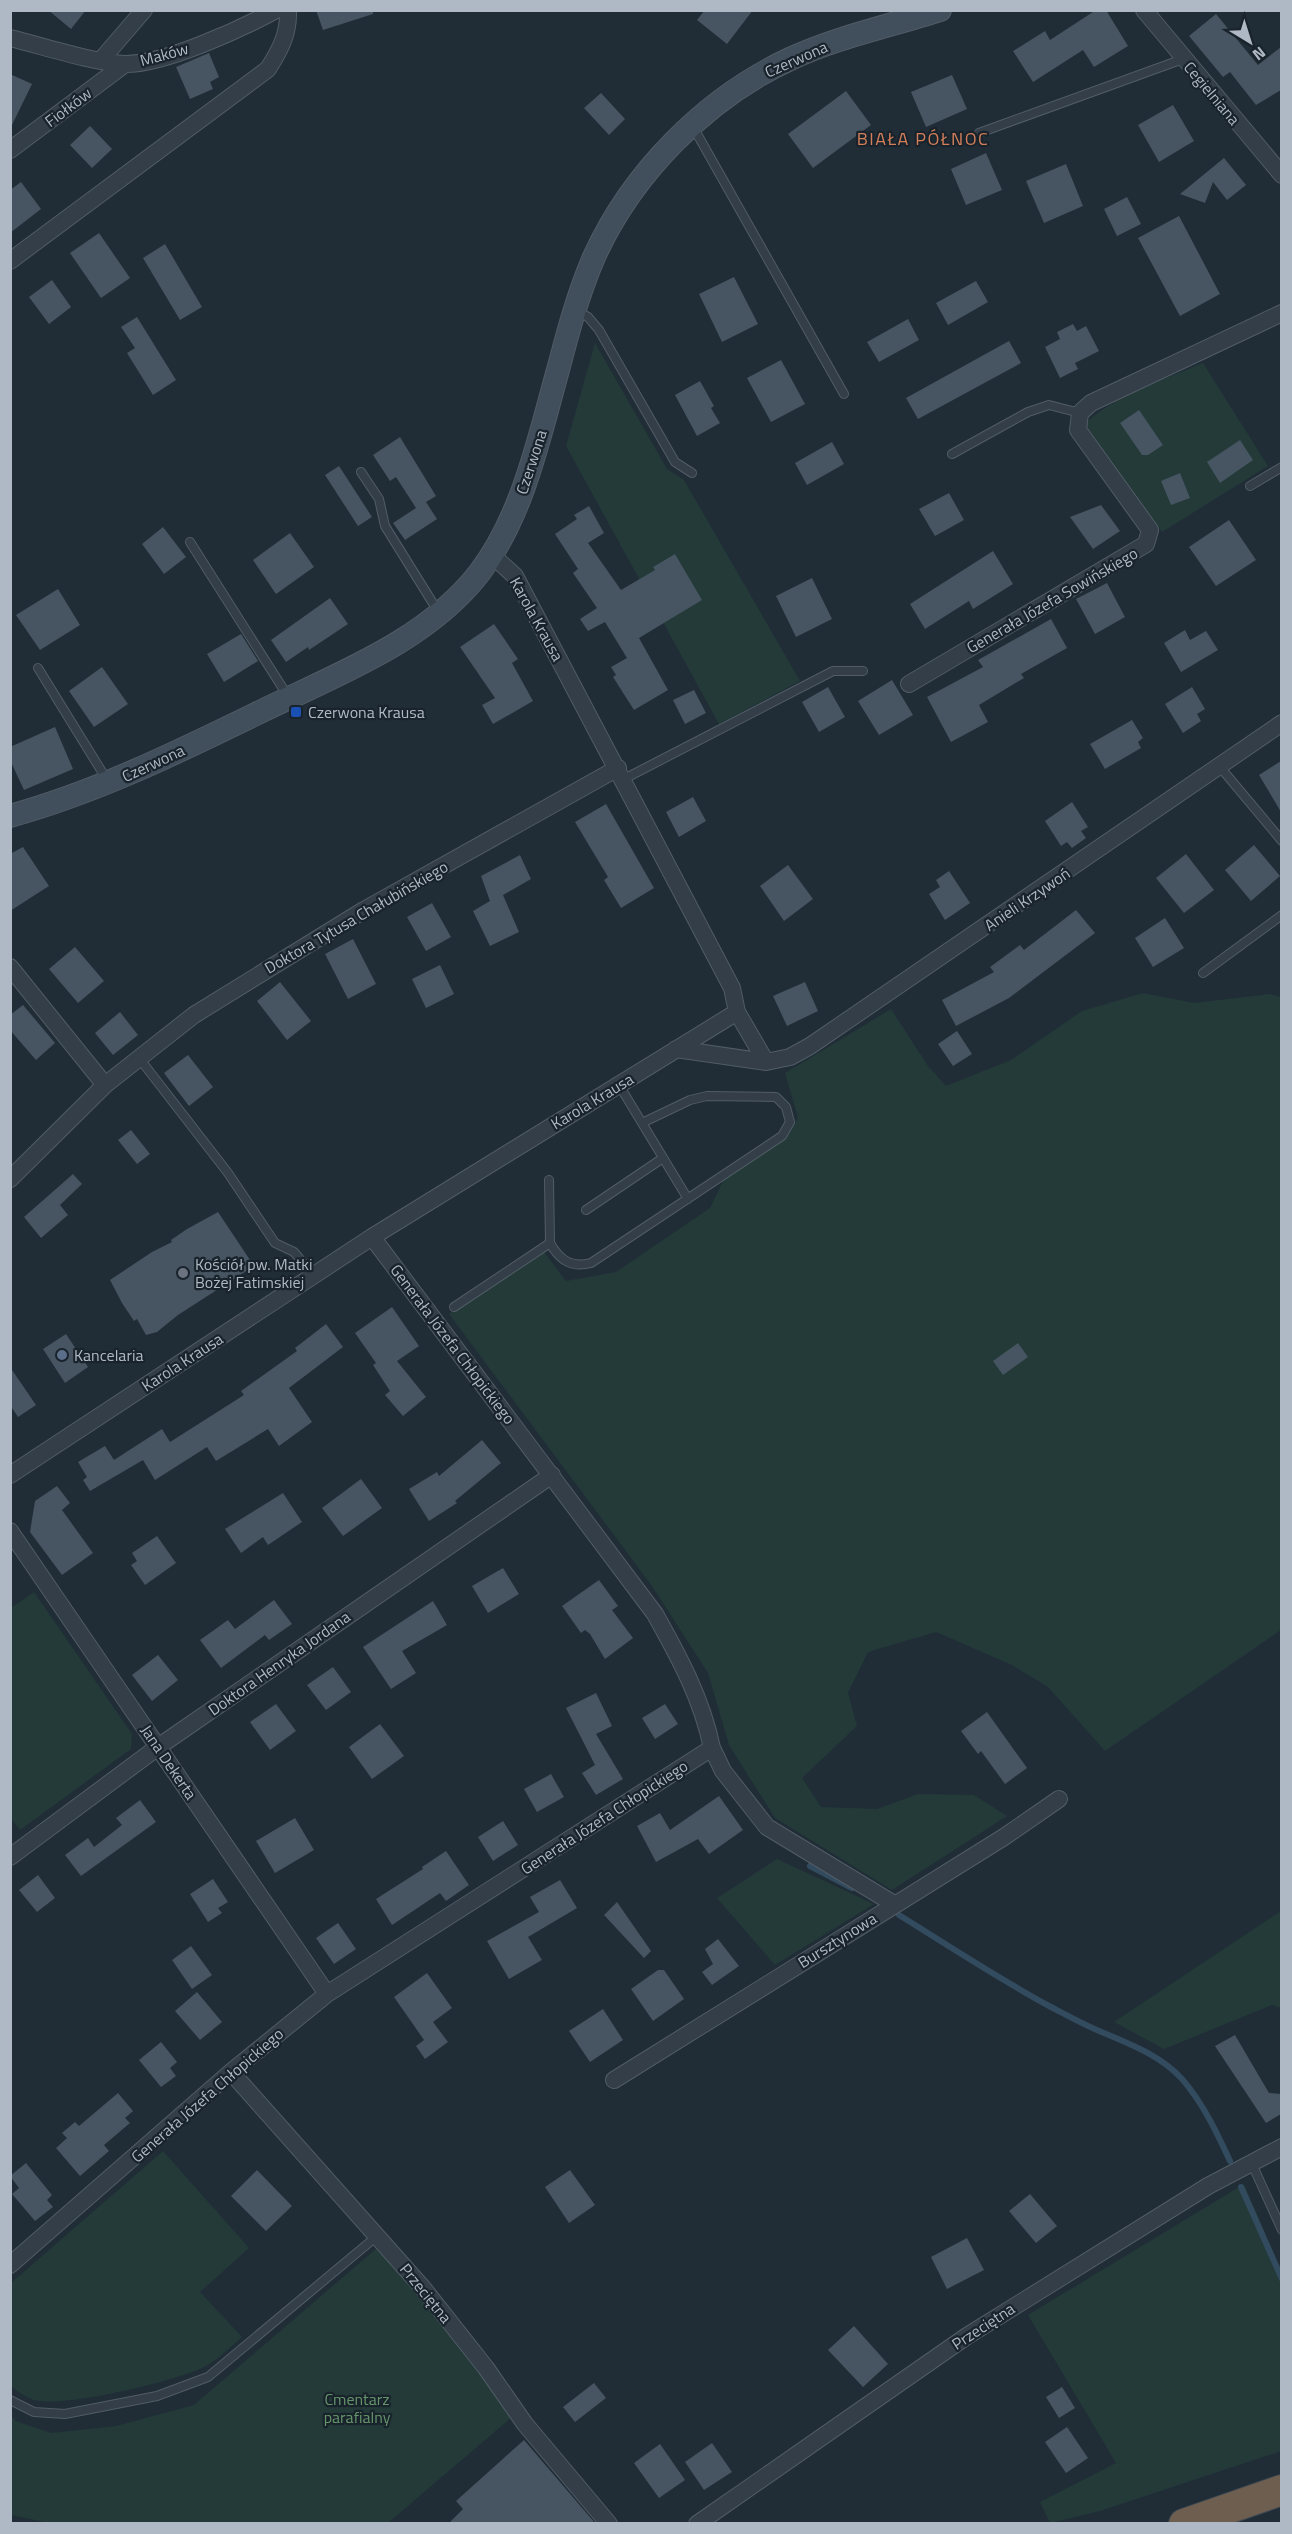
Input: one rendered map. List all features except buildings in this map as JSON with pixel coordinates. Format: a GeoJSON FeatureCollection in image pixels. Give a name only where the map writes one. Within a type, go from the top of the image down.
{"type":"FeatureCollection","features":[{"type":"Feature","properties":{"kind":"highway"},"geometry":{"type":"LineString","coordinates":[[1184,2523],[1281,2490]]}},
{"type":"Feature","properties":{"kind":"street"},"geometry":{"type":"LineString","coordinates":[[101,60],[144,10]]}},
{"type":"Feature","properties":{"kind":"street","name":"Maków"},"geometry":{"type":"LineString","coordinates":[[10,38],[125,64],[160,58],[243,27],[276,10]]}},
{"type":"Feature","properties":{"kind":"street"},"geometry":{"type":"LineString","coordinates":[[10,261],[268,69],[280,49],[288,28],[288,10]]}},
{"type":"Feature","properties":{"kind":"street","name":"Czerwona"},"geometry":{"type":"LineString","coordinates":[[10,816],[80,795],[290,698],[384,650],[439,614],[473,581],[492,555],[520,496],[575,310],[595,256],[625,204],[656,163],[692,125],[758,76],[824,45],[940,10]]}},
{"type":"Feature","properties":{"kind":"street","name":"Cegielniana"},"geometry":{"type":"LineString","coordinates":[[1144,10],[1281,175]]}},
{"type":"Feature","properties":{"kind":"street","name":"Fiołków"},"geometry":{"type":"LineString","coordinates":[[10,150],[125,64]]}},
{"type":"Feature","properties":{"kind":"street"},"geometry":{"type":"LineString","coordinates":[[1080,413],[1091,403],[1281,314]]}},
{"type":"Feature","properties":{"kind":"street","name":"Generała Józefa Sowińskiego"},"geometry":{"type":"LineString","coordinates":[[909,684],[1146,544],[1150,530],[1078,430],[1080,413]]}},
{"type":"Feature","properties":{"kind":"street","name":"Karola Krausa"},"geometry":{"type":"LineString","coordinates":[[10,1475],[313,1275],[737,1012],[732,988],[515,576],[492,555]]}},
{"type":"Feature","properties":{"kind":"street","name":"Anieli Krzywoń"},"geometry":{"type":"LineString","coordinates":[[676,1050],[766,1062],[790,1057],[810,1046],[1281,723]]}},
{"type":"Feature","properties":{"kind":"street","name":"Doktora Tytusa Chałubińskiego"},"geometry":{"type":"LineString","coordinates":[[10,1179],[105,1084],[194,1015],[364,910],[621,774]]}},
{"type":"Feature","properties":{"kind":"street"},"geometry":{"type":"LineString","coordinates":[[10,967],[105,1084]]}},
{"type":"Feature","properties":{"kind":"street"},"geometry":{"type":"LineString","coordinates":[[737,1012],[766,1062]]}},
{"type":"Feature","properties":{"kind":"street","name":"Generała Józefa Chłopickiego"},"geometry":{"type":"LineString","coordinates":[[10,2265],[231,2072],[327,1994],[712,1748],[706,1719],[683,1665],[655,1614],[372,1238]]}},
{"type":"Feature","properties":{"kind":"street","name":"Doktora Henryka Jordana"},"geometry":{"type":"LineString","coordinates":[[10,1857],[158,1746],[552,1475]]}},
{"type":"Feature","properties":{"kind":"street","name":"Jana Dekerta"},"geometry":{"type":"LineString","coordinates":[[10,1531],[327,1994]]}},
{"type":"Feature","properties":{"kind":"street"},"geometry":{"type":"LineString","coordinates":[[712,1748],[723,1771],[766,1827],[894,1904]]}},
{"type":"Feature","properties":{"kind":"street","name":"Bursztynowa"},"geometry":{"type":"LineString","coordinates":[[614,2080],[1004,1837],[1059,1799]]}},
{"type":"Feature","properties":{"kind":"street","name":"Przeciętna"},"geometry":{"type":"LineString","coordinates":[[231,2072],[377,2235],[486,2368],[525,2424],[609,2523]]}},
{"type":"Feature","properties":{"kind":"street","name":"Przeciętna"},"geometry":{"type":"LineString","coordinates":[[697,2523],[967,2336],[1208,2186],[1281,2147]]}},
{"type":"Feature","properties":{"kind":"lane"},"geometry":{"type":"LineString","coordinates":[[979,133],[1183,59]]}},
{"type":"Feature","properties":{"kind":"lane"},"geometry":{"type":"LineString","coordinates":[[692,125],[844,394]]}},
{"type":"Feature","properties":{"kind":"lane"},"geometry":{"type":"LineString","coordinates":[[575,310],[588,317],[599,330],[675,462],[692,472]]}},
{"type":"Feature","properties":{"kind":"lane"},"geometry":{"type":"LineString","coordinates":[[952,454],[1028,412],[1049,405],[1080,413]]}},
{"type":"Feature","properties":{"kind":"lane"},"geometry":{"type":"LineString","coordinates":[[1250,486],[1281,468]]}},
{"type":"Feature","properties":{"kind":"lane"},"geometry":{"type":"LineString","coordinates":[[361,472],[379,499],[385,526],[439,614]]}},
{"type":"Feature","properties":{"kind":"lane"},"geometry":{"type":"LineString","coordinates":[[190,543],[290,698]]}},
{"type":"Feature","properties":{"kind":"lane"},"geometry":{"type":"LineString","coordinates":[[38,668],[108,783]]}},
{"type":"Feature","properties":{"kind":"lane"},"geometry":{"type":"LineString","coordinates":[[621,774],[833,671],[862,671]]}},
{"type":"Feature","properties":{"kind":"lane"},"geometry":{"type":"LineString","coordinates":[[1220,767],[1281,842]]}},
{"type":"Feature","properties":{"kind":"lane"},"geometry":{"type":"LineString","coordinates":[[1203,973],[1281,915]]}},
{"type":"Feature","properties":{"kind":"lane"},"geometry":{"type":"LineString","coordinates":[[139,1058],[228,1173],[275,1243],[294,1252],[313,1275]]}},
{"type":"Feature","properties":{"kind":"lane"},"geometry":{"type":"LineString","coordinates":[[619,1085],[688,1199]]}},
{"type":"Feature","properties":{"kind":"lane"},"geometry":{"type":"LineString","coordinates":[[549,1180],[550,1243],[560,1258],[569,1264],[580,1266],[591,1263],[782,1136],[790,1122],[786,1107],[776,1097],[707,1096],[690,1100],[642,1123]]}},
{"type":"Feature","properties":{"kind":"lane"},"geometry":{"type":"LineString","coordinates":[[586,1210],[663,1158]]}},
{"type":"Feature","properties":{"kind":"lane"},"geometry":{"type":"LineString","coordinates":[[453,1307],[550,1243]]}},
{"type":"Feature","properties":{"kind":"lane"},"geometry":{"type":"LineString","coordinates":[[1252,2164],[1281,2230]]}},
{"type":"Feature","properties":{"kind":"lane"},"geometry":{"type":"LineString","coordinates":[[10,2400],[34,2412],[65,2414],[157,2396],[208,2377],[377,2235]]}},
{"type":"Feature","properties":{"kind":"green space"},"geometry":{"type":"Polygon","coordinates":[[[595,343],[667,469],[684,480],[800,681],[719,724],[566,446],[595,343]]]}},
{"type":"Feature","properties":{"kind":"green space"},"geometry":{"type":"Polygon","coordinates":[[[1203,363],[1268,466],[1162,532],[1084,425],[1123,397],[1203,363]]]}},
{"type":"Feature","properties":{"kind":"green space"},"geometry":{"type":"Polygon","coordinates":[[[1143,993],[1194,1003],[1270,994],[1281,997],[1281,1630],[1105,1751],[1048,1687],[1012,1665],[936,1632],[868,1652],[848,1693],[857,1726],[802,1778],[821,1807],[877,1809],[918,1794],[974,1795],[1007,1816],[892,1890],[775,1818],[729,1745],[708,1673],[652,1586],[449,1314],[544,1252],[566,1281],[616,1272],[710,1208],[725,1177],[784,1139],[798,1118],[785,1073],[891,1009],[928,1066],[946,1086],[1011,1060],[1082,1011],[1143,993]]]}},
{"type":"Feature","properties":{"kind":"green space"},"geometry":{"type":"Polygon","coordinates":[[[34,1592],[132,1734],[131,1749],[20,1830],[10,1817],[11,1608],[34,1592]]]}},
{"type":"Feature","properties":{"kind":"green space"},"geometry":{"type":"Polygon","coordinates":[[[777,1859],[874,1904],[775,1965],[717,1898],[777,1859]]]}},
{"type":"Feature","properties":{"kind":"green space"},"geometry":{"type":"Polygon","coordinates":[[[1281,1911],[1281,2008],[1272,2005],[1164,2049],[1114,2022],[1281,1911]]]}},
{"type":"Feature","properties":{"kind":"green space"},"geometry":{"type":"Polygon","coordinates":[[[163,2151],[249,2248],[200,2292],[242,2337],[207,2365],[167,2380],[118,2392],[69,2400],[34,2400],[24,2396],[10,2385],[11,2283],[163,2151]]]}},
{"type":"Feature","properties":{"kind":"green space"},"geometry":{"type":"Polygon","coordinates":[[[1244,2184],[1281,2270],[1281,2451],[1100,2511],[1050,2523],[1040,2502],[1116,2463],[1028,2315],[1244,2184]]]}},
{"type":"Feature","properties":{"kind":"green space","name":"Cmentarz parafialny"},"geometry":{"type":"Polygon","coordinates":[[[377,2248],[452,2334],[512,2417],[388,2523],[54,2524],[11,2515],[10,2415],[16,2421],[51,2433],[116,2426],[194,2405],[377,2248]]]}},
{"type":"Feature","properties":{"kind":"waterway"},"geometry":{"type":"LineString","coordinates":[[810,1866],[852,1888]]}},
{"type":"Feature","properties":{"kind":"waterway"},"geometry":{"type":"LineString","coordinates":[[899,1915],[1032,1996],[1084,2024],[1146,2052],[1165,2064],[1182,2079],[1197,2098],[1230,2161]]}},
{"type":"Feature","properties":{"kind":"waterway"},"geometry":{"type":"LineString","coordinates":[[1241,2187],[1282,2279]]}},
{"type":"Feature","properties":{"kind":"place","name":"Czerwona Krausa"},"geometry":{"type":"Point","coordinates":[296,712]}},
{"type":"Feature","properties":{"kind":"place","name":"Kościół pw. Matki Bożej Fatimskiej"},"geometry":{"type":"Point","coordinates":[183,1273]}},
{"type":"Feature","properties":{"kind":"place","name":"Kancelaria"},"geometry":{"type":"Point","coordinates":[62,1355]}},
{"type":"Feature","properties":{"kind":"district","name":"BIAŁA PÓŁNOC"},"geometry":{"type":"Point","coordinates":[923,139]}}]}
